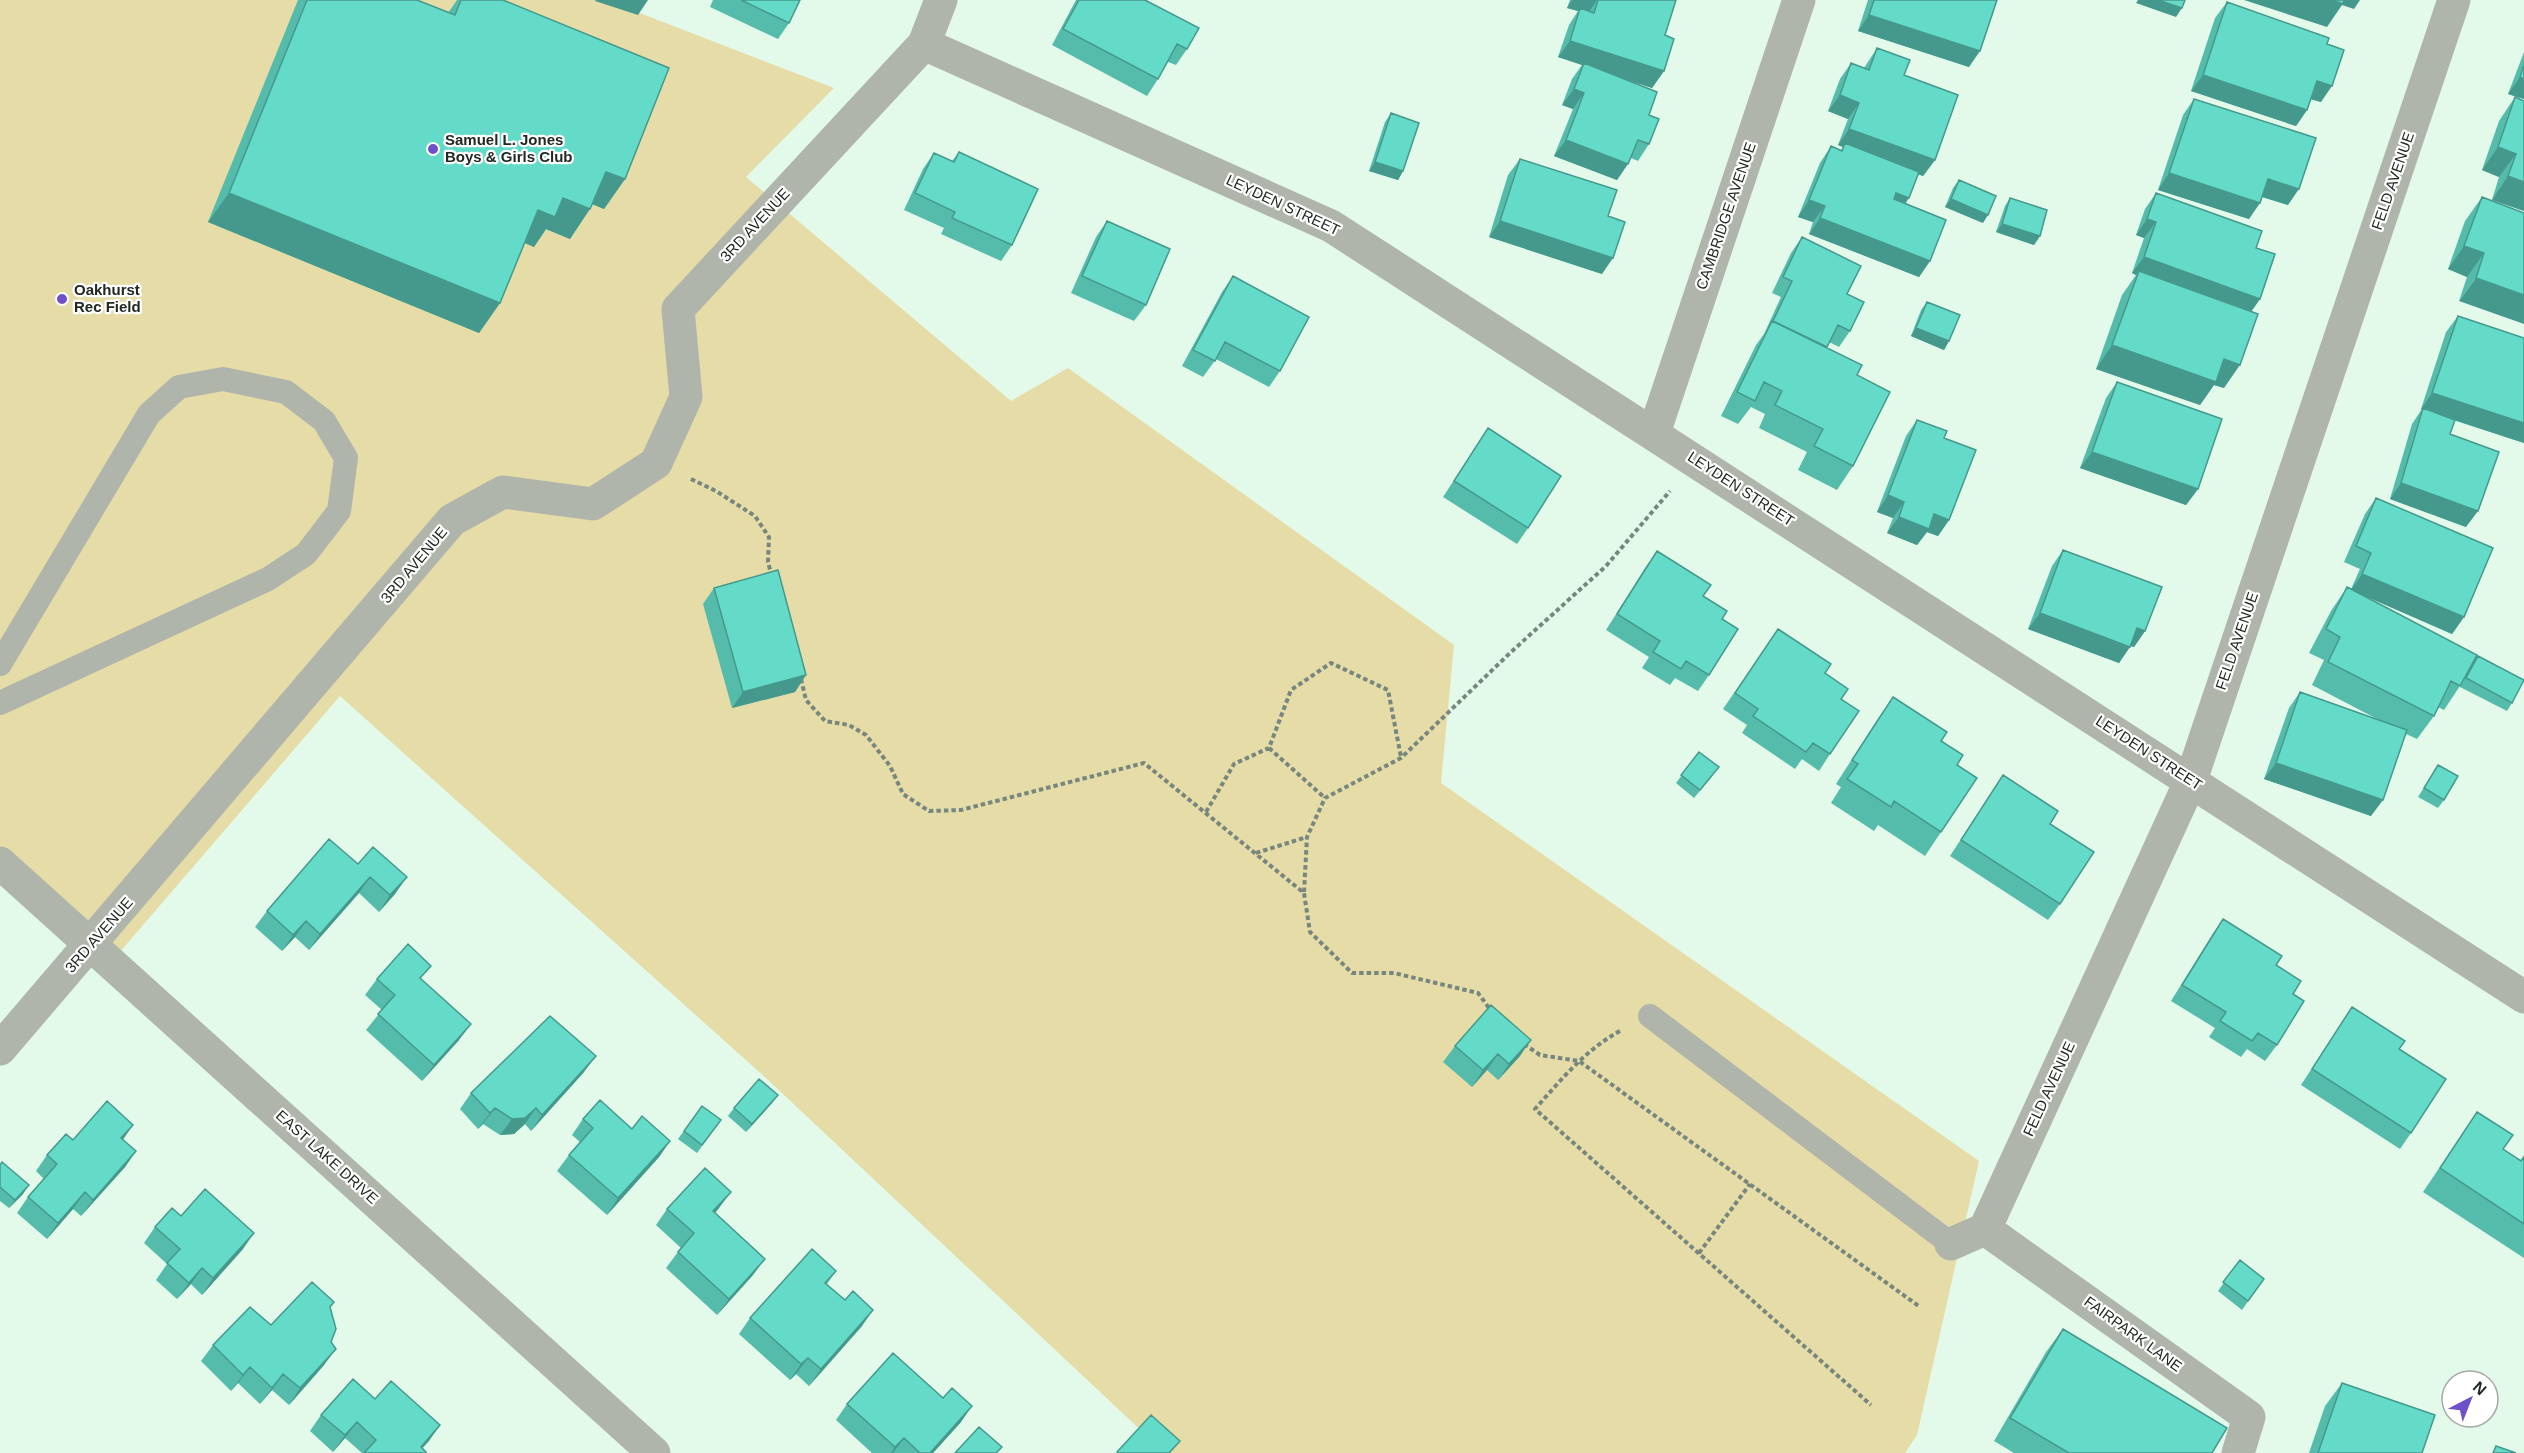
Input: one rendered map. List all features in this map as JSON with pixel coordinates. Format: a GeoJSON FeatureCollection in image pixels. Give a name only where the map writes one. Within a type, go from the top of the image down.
{"type":"FeatureCollection","features":[{"type":"Feature","properties":{"kind":"street","name":"3RD AVENUE"},"geometry":{"type":"LineString","coordinates":[[0,1048],[92,944],[452,520],[503,492],[593,504],[656,463],[686,397],[678,309],[924,44],[941,0]]}},
{"type":"Feature","properties":{"kind":"street","name":"CAMBRIDGE AVENUE"},"geometry":{"type":"LineString","coordinates":[[1654,433],[1799,0]]}},
{"type":"Feature","properties":{"kind":"street","name":"FELD AVENUE"},"geometry":{"type":"LineString","coordinates":[[1985,1229],[2191,780],[2454,0]]}},
{"type":"Feature","properties":{"kind":"street","name":"LEYDEN STREET"},"geometry":{"type":"LineString","coordinates":[[924,44],[1331,226],[2524,997]]}},
{"type":"Feature","properties":{"kind":"street","name":"EAST LAKE DRIVE"},"geometry":{"type":"LineString","coordinates":[[0,863],[654,1453]]}},
{"type":"Feature","properties":{"kind":"street"},"geometry":{"type":"LineString","coordinates":[[1951,1244],[1985,1229]]}},
{"type":"Feature","properties":{"kind":"street","name":"FAIRPARK LANE"},"geometry":{"type":"LineString","coordinates":[[1985,1229],[2249,1417],[2238,1453]]}},
{"type":"Feature","properties":{"kind":"lane"},"geometry":{"type":"LineString","coordinates":[[0,664],[149,414],[179,387],[223,379],[286,392],[324,421],[346,458],[339,511],[306,554],[268,579],[0,702]]}},
{"type":"Feature","properties":{"kind":"lane"},"geometry":{"type":"LineString","coordinates":[[1650,1016],[1951,1244]]}},
{"type":"Feature","properties":{"kind":"path"},"geometry":{"type":"LineString","coordinates":[[1498,1022],[1478,993],[1394,973],[1352,974],[1311,932],[1304,893],[1307,837],[1325,798],[1401,758],[1511,652],[1606,566],[1676,485],[1693,458]]}},
{"type":"Feature","properties":{"kind":"path"},"geometry":{"type":"LineString","coordinates":[[656,463],[716,491],[755,516],[769,537],[768,562],[774,585]]}},
{"type":"Feature","properties":{"kind":"path"},"geometry":{"type":"LineString","coordinates":[[1206,812],[1234,764],[1269,748],[1291,690],[1331,663],[1388,690],[1401,758]]}},
{"type":"Feature","properties":{"kind":"path"},"geometry":{"type":"LineString","coordinates":[[800,677],[806,700],[825,721],[849,725],[866,735],[890,766],[903,794],[929,812],[961,810],[1143,763],[1304,893]]}},
{"type":"Feature","properties":{"kind":"path"},"geometry":{"type":"LineString","coordinates":[[1269,748],[1325,798]]}},
{"type":"Feature","properties":{"kind":"path"},"geometry":{"type":"LineString","coordinates":[[1255,854],[1307,837]]}},
{"type":"Feature","properties":{"kind":"path"},"geometry":{"type":"LineString","coordinates":[[1650,1016],[1604,1040],[1579,1060],[1535,1109],[1871,1405]]}},
{"type":"Feature","properties":{"kind":"path"},"geometry":{"type":"LineString","coordinates":[[1522,1043],[1540,1055],[1579,1060],[1920,1307]]}},
{"type":"Feature","properties":{"kind":"path"},"geometry":{"type":"LineString","coordinates":[[1699,1254],[1750,1184]]}},
{"type":"Feature","properties":{"kind":"shaded area"},"geometry":{"type":"Polygon","coordinates":[[[0,0],[606,0],[834,88],[746,177],[1011,401],[1068,368],[1454,645],[1441,783],[1979,1161],[1917,1435],[1905,1453],[1165,1453],[767,1079],[340,696],[119,953],[0,851],[0,0]]]}},
{"type":"Feature","properties":{"kind":"building","name":"Samuel L. Jones Boys & Girls Club"},"geometry":{"type":"Polygon","coordinates":[[[307,0],[417,0],[455,15],[461,0],[503,0],[669,68],[625,179],[606,172],[590,209],[563,198],[555,217],[538,210],[500,303],[229,193],[307,0]]]}},
{"type":"Feature","properties":{"kind":"building"},"geometry":{"type":"Polygon","coordinates":[[[741,0],[800,0],[789,23],[741,0]]]}},
{"type":"Feature","properties":{"kind":"building"},"geometry":{"type":"Polygon","coordinates":[[[1079,0],[1145,0],[1199,28],[1187,49],[1177,44],[1158,79],[1063,29],[1079,0]]]}},
{"type":"Feature","properties":{"kind":"building"},"geometry":{"type":"Polygon","coordinates":[[[1598,0],[1676,0],[1665,35],[1674,39],[1664,71],[1570,41],[1580,8],[1594,13],[1598,0]]]}},
{"type":"Feature","properties":{"kind":"building"},"geometry":{"type":"Polygon","coordinates":[[[1874,0],[1997,0],[1980,51],[1869,15],[1874,0]]]}},
{"type":"Feature","properties":{"kind":"building"},"geometry":{"type":"Polygon","coordinates":[[[2158,0],[2185,0],[2182,8],[2158,0]]]}},
{"type":"Feature","properties":{"kind":"building"},"geometry":{"type":"Polygon","coordinates":[[[2332,0],[2344,0],[2343,4],[2332,0]]]}},
{"type":"Feature","properties":{"kind":"building"},"geometry":{"type":"Polygon","coordinates":[[[2227,2],[2329,38],[2327,44],[2344,50],[2332,86],[2317,81],[2307,110],[2203,75],[2227,2]]]}},
{"type":"Feature","properties":{"kind":"building"},"geometry":{"type":"Polygon","coordinates":[[[1877,48],[1910,60],[1904,75],[1958,95],[1935,160],[1849,129],[1859,103],[1840,95],[1851,63],[1869,70],[1877,48]]]}},
{"type":"Feature","properties":{"kind":"building"},"geometry":{"type":"Polygon","coordinates":[[[1584,63],[1657,92],[1649,115],[1659,119],[1649,144],[1638,140],[1628,164],[1566,140],[1584,93],[1574,89],[1584,63]]]}},
{"type":"Feature","properties":{"kind":"building"},"geometry":{"type":"Polygon","coordinates":[[[2524,65],[2524,79],[2520,77],[2524,65]]]}},
{"type":"Feature","properties":{"kind":"building"},"geometry":{"type":"Polygon","coordinates":[[[2515,97],[2524,101],[2524,182],[2508,176],[2516,154],[2498,147],[2515,97]]]}},
{"type":"Feature","properties":{"kind":"building"},"geometry":{"type":"Polygon","coordinates":[[[2194,99],[2316,138],[2299,189],[2268,179],[2260,203],[2169,173],[2194,99]]]}},
{"type":"Feature","properties":{"kind":"building"},"geometry":{"type":"Polygon","coordinates":[[[1391,113],[1419,123],[1403,171],[1375,162],[1391,113]]]}},
{"type":"Feature","properties":{"kind":"building"},"geometry":{"type":"Polygon","coordinates":[[[1845,143],[1919,172],[1909,198],[1896,193],[1894,199],[1946,220],[1930,261],[1820,218],[1825,206],[1809,200],[1831,146],[1842,151],[1845,143]]]}},
{"type":"Feature","properties":{"kind":"building"},"geometry":{"type":"Polygon","coordinates":[[[959,152],[1038,189],[1012,245],[952,218],[955,212],[915,193],[934,153],[954,162],[959,152]]]}},
{"type":"Feature","properties":{"kind":"building"},"geometry":{"type":"Polygon","coordinates":[[[1520,159],[1617,190],[1608,216],[1625,222],[1613,258],[1500,221],[1520,159]]]}},
{"type":"Feature","properties":{"kind":"building"},"geometry":{"type":"Polygon","coordinates":[[[1959,180],[1996,196],[1988,215],[1951,199],[1959,180]]]}},
{"type":"Feature","properties":{"kind":"building"},"geometry":{"type":"Polygon","coordinates":[[[2156,193],[2262,231],[2256,248],[2275,254],[2260,299],[2144,257],[2156,222],[2147,219],[2156,193]]]}},
{"type":"Feature","properties":{"kind":"building"},"geometry":{"type":"Polygon","coordinates":[[[2482,197],[2524,213],[2524,295],[2476,278],[2484,253],[2464,246],[2482,197]]]}},
{"type":"Feature","properties":{"kind":"building"},"geometry":{"type":"Polygon","coordinates":[[[2010,198],[2047,210],[2040,236],[2002,224],[2010,198]]]}},
{"type":"Feature","properties":{"kind":"building"},"geometry":{"type":"Polygon","coordinates":[[[1107,221],[1170,249],[1146,305],[1082,276],[1107,221]]]}},
{"type":"Feature","properties":{"kind":"building"},"geometry":{"type":"Polygon","coordinates":[[[1802,237],[1861,266],[1847,294],[1864,302],[1850,331],[1838,325],[1827,347],[1773,321],[1792,281],[1783,277],[1802,237]]]}},
{"type":"Feature","properties":{"kind":"building"},"geometry":{"type":"Polygon","coordinates":[[[2139,271],[2258,314],[2240,365],[2224,359],[2216,382],[2112,345],[2139,271]]]}},
{"type":"Feature","properties":{"kind":"building"},"geometry":{"type":"Polygon","coordinates":[[[1233,276],[1309,317],[1280,371],[1225,342],[1215,361],[1193,350],[1233,276]]]}},
{"type":"Feature","properties":{"kind":"building"},"geometry":{"type":"Polygon","coordinates":[[[1927,302],[1960,315],[1949,341],[1916,328],[1927,302]]]}},
{"type":"Feature","properties":{"kind":"building"},"geometry":{"type":"Polygon","coordinates":[[[2458,316],[2524,338],[2524,423],[2432,393],[2458,316]]]}},
{"type":"Feature","properties":{"kind":"building"},"geometry":{"type":"Polygon","coordinates":[[[1772,321],[1862,365],[1857,375],[1890,392],[1853,466],[1814,446],[1823,429],[1775,405],[1782,391],[1764,382],[1755,401],[1737,392],[1772,321]]]}},
{"type":"Feature","properties":{"kind":"building"},"geometry":{"type":"Polygon","coordinates":[[[2117,382],[2222,419],[2198,489],[2092,452],[2117,382]]]}},
{"type":"Feature","properties":{"kind":"building"},"geometry":{"type":"Polygon","coordinates":[[[2423,408],[2455,420],[2450,434],[2499,452],[2478,511],[2401,483],[2423,408]]]}},
{"type":"Feature","properties":{"kind":"building"},"geometry":{"type":"Polygon","coordinates":[[[1917,420],[1947,431],[1944,438],[1976,450],[1949,520],[1934,514],[1929,529],[1899,517],[1904,502],[1888,495],[1917,420]]]}},
{"type":"Feature","properties":{"kind":"building"},"geometry":{"type":"Polygon","coordinates":[[[1488,428],[1561,476],[1528,528],[1454,481],[1488,428]]]}},
{"type":"Feature","properties":{"kind":"building"},"geometry":{"type":"Polygon","coordinates":[[[2376,498],[2493,548],[2464,617],[2362,574],[2371,553],[2356,546],[2376,498]]]}},
{"type":"Feature","properties":{"kind":"building"},"geometry":{"type":"Polygon","coordinates":[[[2063,550],[2162,587],[2145,631],[2137,628],[2130,647],[2040,613],[2063,550]]]}},
{"type":"Feature","properties":{"kind":"building"},"geometry":{"type":"Polygon","coordinates":[[[1657,551],[1711,585],[1703,596],[1727,611],[1722,619],[1738,629],[1709,675],[1686,661],[1681,669],[1653,652],[1660,641],[1617,614],[1657,551]]]}},
{"type":"Feature","properties":{"kind":"building"},"geometry":{"type":"Polygon","coordinates":[[[778,570],[806,675],[743,692],[714,588],[778,570]]]}},
{"type":"Feature","properties":{"kind":"building"},"geometry":{"type":"Polygon","coordinates":[[[2347,587],[2477,655],[2460,686],[2451,681],[2434,716],[2328,662],[2340,637],[2326,629],[2347,587]]]}},
{"type":"Feature","properties":{"kind":"building"},"geometry":{"type":"Polygon","coordinates":[[[1778,629],[1831,664],[1825,673],[1848,689],[1841,699],[1859,711],[1830,754],[1813,743],[1806,752],[1753,716],[1758,709],[1735,693],[1778,629]]]}},
{"type":"Feature","properties":{"kind":"building"},"geometry":{"type":"Polygon","coordinates":[[[2478,656],[2524,680],[2512,703],[2466,678],[2478,656]]]}},
{"type":"Feature","properties":{"kind":"building"},"geometry":{"type":"Polygon","coordinates":[[[2300,692],[2407,730],[2383,800],[2276,763],[2300,692]]]}},
{"type":"Feature","properties":{"kind":"building"},"geometry":{"type":"Polygon","coordinates":[[[1893,697],[1947,732],[1941,741],[1963,755],[1957,765],[1977,778],[1941,832],[1894,801],[1891,807],[1847,779],[1858,764],[1852,760],[1893,697]]]}},
{"type":"Feature","properties":{"kind":"building"},"geometry":{"type":"Polygon","coordinates":[[[1699,752],[1719,767],[1700,790],[1681,775],[1699,752]]]}},
{"type":"Feature","properties":{"kind":"building"},"geometry":{"type":"Polygon","coordinates":[[[2438,765],[2458,776],[2444,800],[2424,788],[2438,765]]]}},
{"type":"Feature","properties":{"kind":"building"},"geometry":{"type":"Polygon","coordinates":[[[2003,775],[2058,811],[2050,824],[2094,852],[2060,904],[1961,840],[2003,775]]]}},
{"type":"Feature","properties":{"kind":"building"},"geometry":{"type":"Polygon","coordinates":[[[329,839],[358,864],[373,847],[407,877],[390,895],[370,877],[320,934],[306,921],[293,935],[267,911],[329,839]]]}},
{"type":"Feature","properties":{"kind":"building"},"geometry":{"type":"Polygon","coordinates":[[[2223,919],[2282,956],[2276,965],[2301,981],[2293,994],[2304,1001],[2277,1045],[2258,1033],[2252,1041],[2220,1021],[2226,1012],[2182,985],[2223,919]]]}},
{"type":"Feature","properties":{"kind":"building"},"geometry":{"type":"Polygon","coordinates":[[[408,944],[431,966],[420,978],[471,1024],[434,1065],[378,1014],[395,995],[377,979],[408,944]]]}},
{"type":"Feature","properties":{"kind":"building"},"geometry":{"type":"Polygon","coordinates":[[[1491,1005],[1531,1040],[1509,1064],[1498,1054],[1483,1070],[1455,1046],[1491,1005]]]}},
{"type":"Feature","properties":{"kind":"building"},"geometry":{"type":"Polygon","coordinates":[[[2352,1007],[2405,1041],[2399,1049],[2446,1079],[2411,1133],[2312,1069],[2352,1007]]]}},
{"type":"Feature","properties":{"kind":"building"},"geometry":{"type":"Polygon","coordinates":[[[550,1016],[596,1056],[542,1115],[536,1108],[525,1118],[512,1119],[495,1108],[490,1113],[471,1093],[550,1016]]]}},
{"type":"Feature","properties":{"kind":"building"},"geometry":{"type":"Polygon","coordinates":[[[759,1079],[778,1095],[752,1124],[734,1108],[759,1079]]]}},
{"type":"Feature","properties":{"kind":"building"},"geometry":{"type":"Polygon","coordinates":[[[600,1100],[632,1129],[642,1116],[670,1141],[618,1198],[569,1155],[593,1128],[583,1119],[600,1100]]]}},
{"type":"Feature","properties":{"kind":"building"},"geometry":{"type":"Polygon","coordinates":[[[107,1101],[133,1125],[121,1138],[136,1151],[93,1200],[85,1192],[58,1223],[28,1197],[57,1164],[47,1155],[66,1134],[73,1140],[107,1101]]]}},
{"type":"Feature","properties":{"kind":"building"},"geometry":{"type":"Polygon","coordinates":[[[702,1106],[721,1120],[702,1145],[684,1131],[702,1106]]]}},
{"type":"Feature","properties":{"kind":"building"},"geometry":{"type":"Polygon","coordinates":[[[2477,1112],[2513,1135],[2503,1149],[2521,1161],[2524,1157],[2524,1224],[2440,1168],[2477,1112]]]}},
{"type":"Feature","properties":{"kind":"building"},"geometry":{"type":"Polygon","coordinates":[[[2,1162],[29,1185],[15,1200],[0,1187],[2,1162]]]}},
{"type":"Feature","properties":{"kind":"building"},"geometry":{"type":"Polygon","coordinates":[[[705,1168],[731,1192],[713,1211],[765,1259],[729,1299],[678,1252],[694,1233],[667,1209],[705,1168]]]}},
{"type":"Feature","properties":{"kind":"building"},"geometry":{"type":"Polygon","coordinates":[[[205,1189],[254,1233],[213,1278],[202,1268],[189,1283],[167,1263],[180,1249],[155,1227],[172,1208],[181,1216],[205,1189]]]}},
{"type":"Feature","properties":{"kind":"building"},"geometry":{"type":"Polygon","coordinates":[[[812,1249],[836,1271],[825,1283],[845,1300],[853,1291],[873,1310],[821,1369],[808,1358],[801,1364],[750,1318],[812,1249]]]}},
{"type":"Feature","properties":{"kind":"building"},"geometry":{"type":"Polygon","coordinates":[[[2240,1260],[2264,1279],[2248,1301],[2223,1282],[2240,1260]]]}},
{"type":"Feature","properties":{"kind":"building"},"geometry":{"type":"Polygon","coordinates":[[[312,1282],[334,1302],[330,1307],[336,1329],[331,1342],[336,1349],[300,1388],[283,1374],[272,1388],[250,1367],[243,1375],[213,1345],[250,1307],[271,1325],[312,1282]]]}},
{"type":"Feature","properties":{"kind":"building"},"geometry":{"type":"Polygon","coordinates":[[[2063,1329],[2227,1428],[2212,1453],[2069,1453],[2010,1418],[2063,1329]]]}},
{"type":"Feature","properties":{"kind":"building"},"geometry":{"type":"Polygon","coordinates":[[[893,1353],[943,1398],[952,1388],[972,1406],[930,1453],[920,1453],[904,1438],[895,1447],[847,1404],[893,1353]]]}},
{"type":"Feature","properties":{"kind":"building"},"geometry":{"type":"Polygon","coordinates":[[[353,1379],[375,1399],[391,1381],[440,1425],[421,1447],[425,1453],[364,1453],[376,1440],[357,1422],[345,1435],[321,1415],[353,1379]]]}},
{"type":"Feature","properties":{"kind":"building"},"geometry":{"type":"Polygon","coordinates":[[[2342,1383],[2435,1415],[2422,1453],[2318,1453],[2342,1383]]]}},
{"type":"Feature","properties":{"kind":"building"},"geometry":{"type":"Polygon","coordinates":[[[1151,1415],[1180,1441],[1169,1453],[1118,1453],[1117,1452],[1151,1415]]]}},
{"type":"Feature","properties":{"kind":"building"},"geometry":{"type":"Polygon","coordinates":[[[979,1427],[1002,1447],[996,1453],[955,1453],[979,1427]]]}},
{"type":"Feature","properties":{"kind":"building"},"geometry":{"type":"Polygon","coordinates":[[[2496,1446],[2516,1453],[2493,1453],[2496,1446]]]}},
{"type":"Feature","properties":{"kind":"place","name":"Samuel L. Jones Boys & Girls Club"},"geometry":{"type":"Point","coordinates":[433,149]}},
{"type":"Feature","properties":{"kind":"place","name":"Oakhurst Rec Field"},"geometry":{"type":"Point","coordinates":[62,299]}}]}
